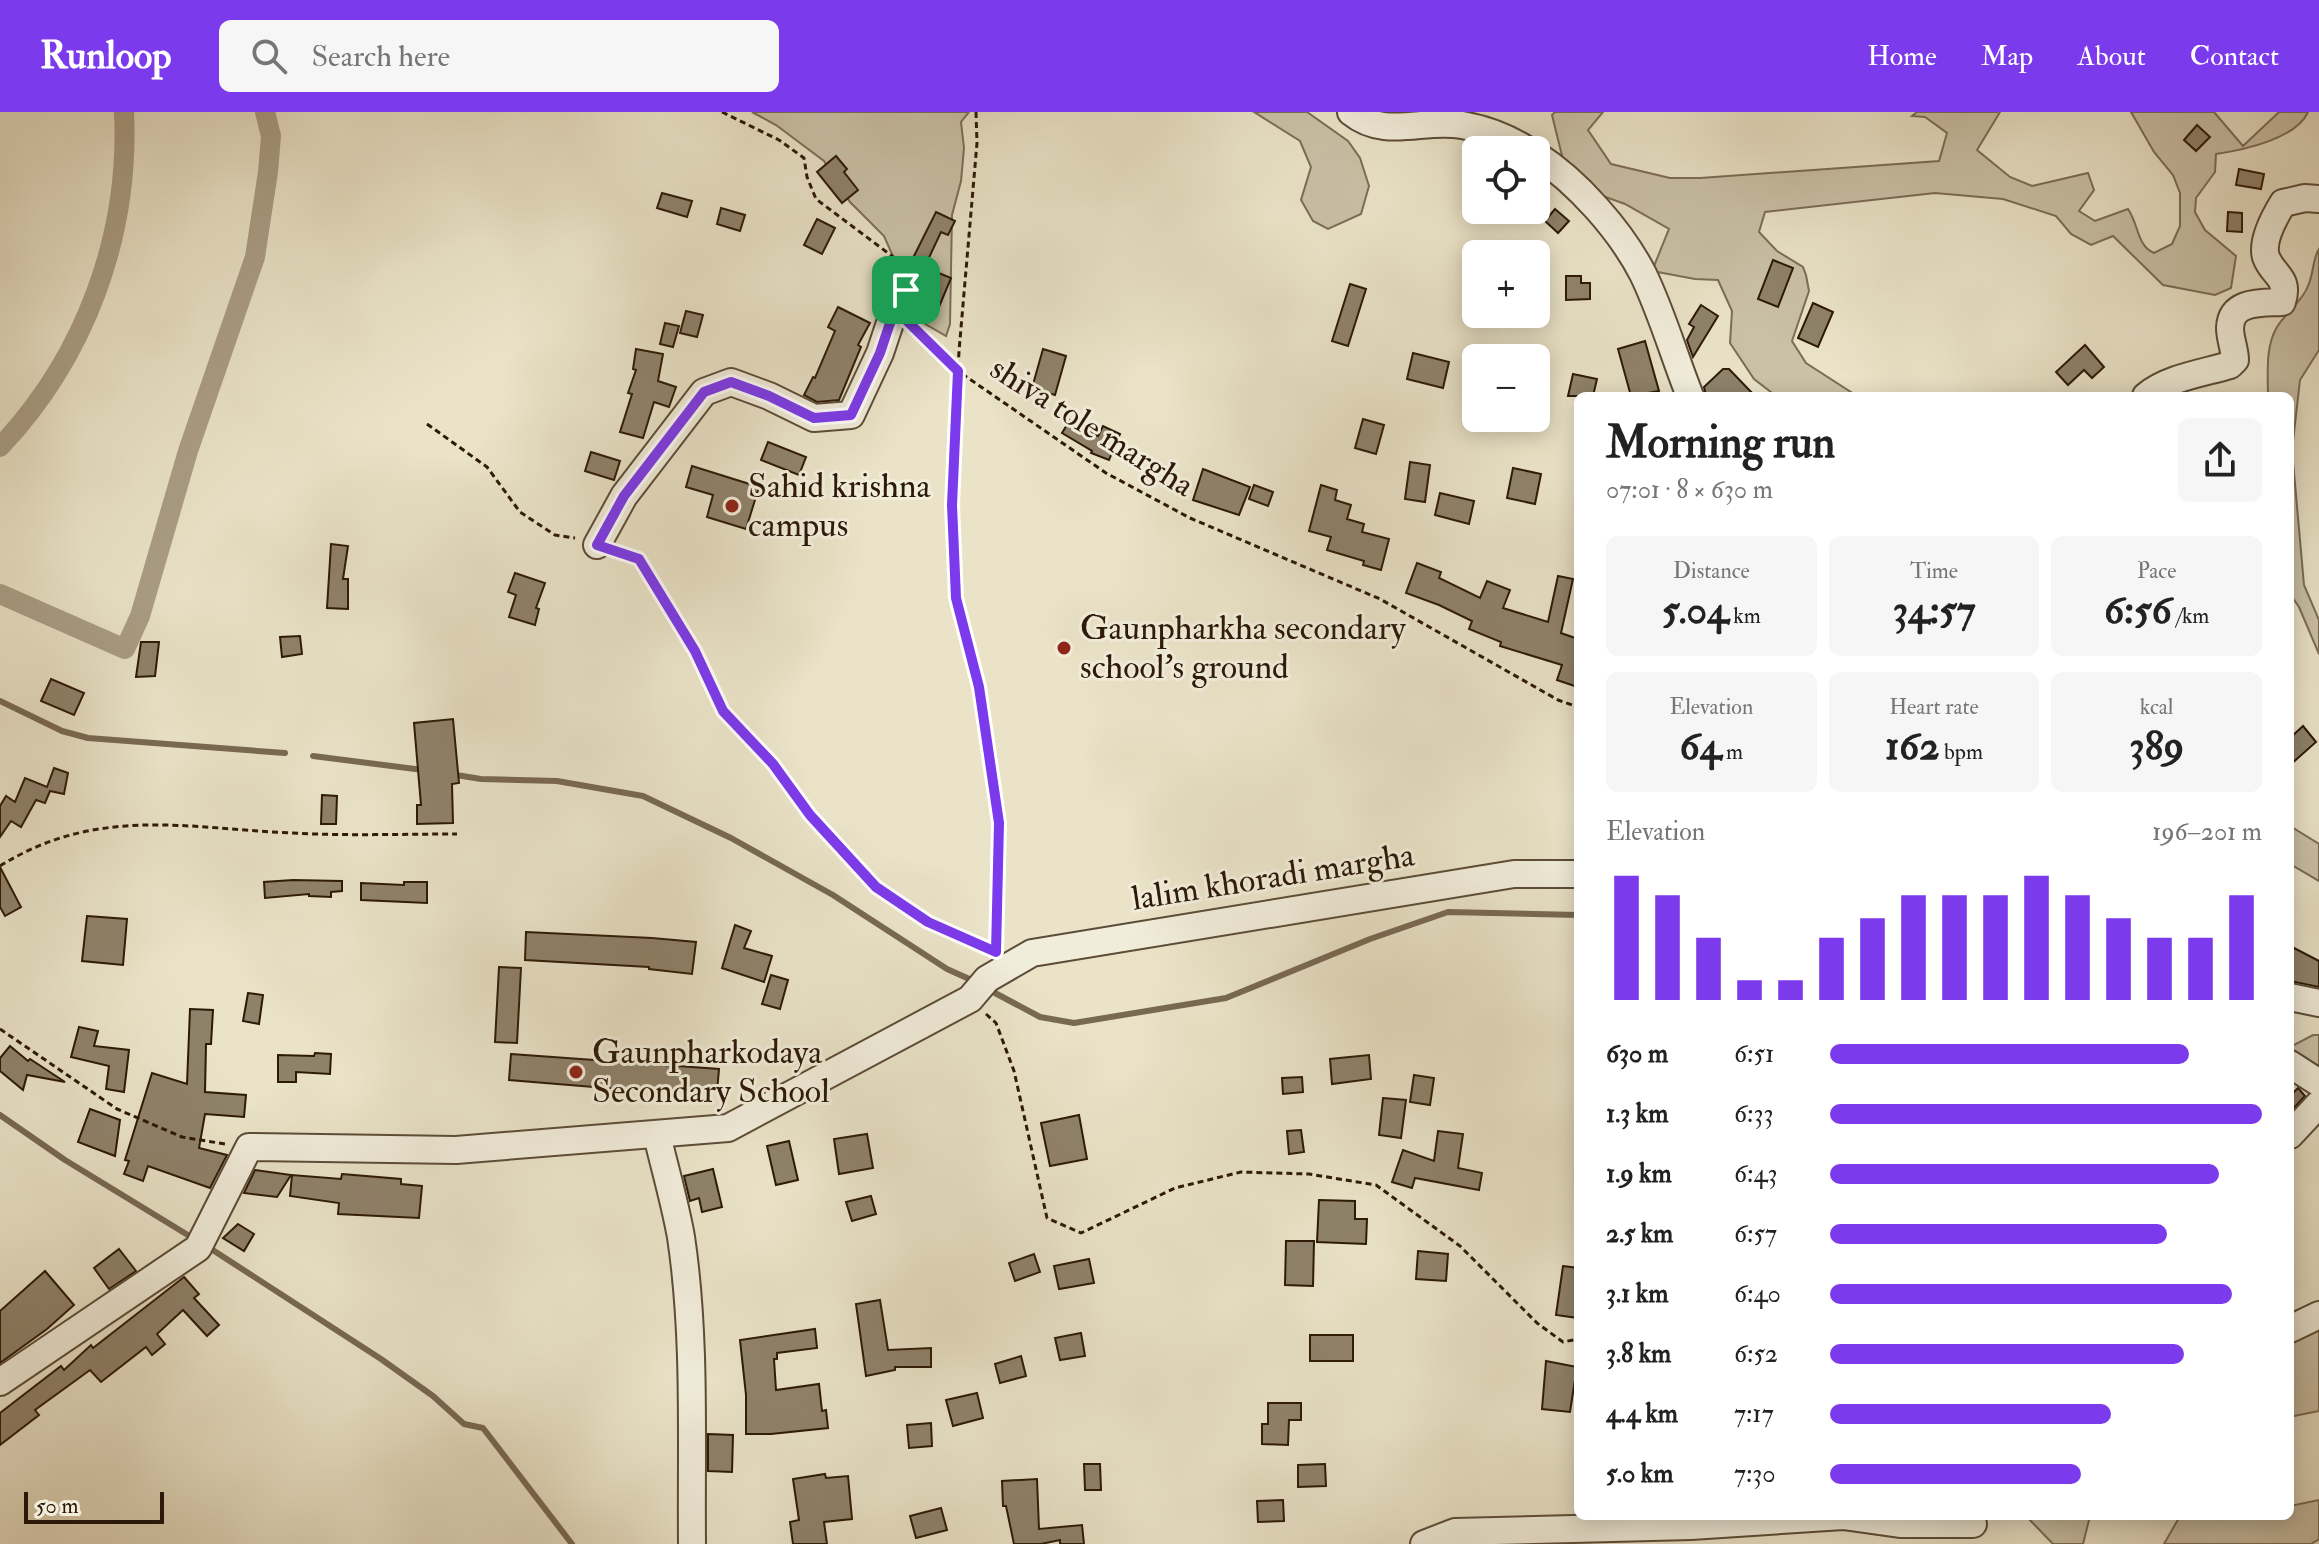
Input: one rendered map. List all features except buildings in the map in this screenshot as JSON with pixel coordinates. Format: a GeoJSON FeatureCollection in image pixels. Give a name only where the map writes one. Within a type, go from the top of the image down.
{"type":"FeatureCollection","features":[{"type":"Feature","properties":{"kind":"street"},"geometry":{"type":"LineString","coordinates":[[1351,112],[1365,123],[1393,127],[1460,124],[1500,136]]}},
{"type":"Feature","properties":{"kind":"street"},"geometry":{"type":"LineString","coordinates":[[1550,165],[1605,218],[1642,273],[1688,392]]}},
{"type":"Feature","properties":{"kind":"street"},"geometry":{"type":"LineString","coordinates":[[2151,392],[2230,365],[2235,360],[2230,328],[2238,310],[2251,303],[2282,302],[2285,293],[2284,282],[2265,256],[2267,238],[2277,213],[2283,203],[2305,198],[2319,199]]}},
{"type":"Feature","properties":{"kind":"street"},"geometry":{"type":"LineString","coordinates":[[597,545],[624,496],[704,392],[731,382],[814,418],[851,415],[906,290]]}},
{"type":"Feature","properties":{"kind":"street","name":"lalim khoradi margha"},"geometry":{"type":"LineString","coordinates":[[970,999],[987,979],[1032,953],[1514,874],[1574,874]]}},
{"type":"Feature","properties":{"kind":"street"},"geometry":{"type":"LineString","coordinates":[[2294,998],[2319,1003]]}},
{"type":"Feature","properties":{"kind":"street"},"geometry":{"type":"LineString","coordinates":[[0,1382],[198,1248],[249,1147],[456,1150],[728,1128],[970,999]]}},
{"type":"Feature","properties":{"kind":"street"},"geometry":{"type":"LineString","coordinates":[[2294,1067],[2319,1083]]}},
{"type":"Feature","properties":{"kind":"street"},"geometry":{"type":"LineString","coordinates":[[2294,1131],[2319,1104]]}},
{"type":"Feature","properties":{"kind":"street"},"geometry":{"type":"LineString","coordinates":[[657,1135],[680,1235],[687,1298],[692,1544]]}},
{"type":"Feature","properties":{"kind":"street"},"geometry":{"type":"LineString","coordinates":[[2294,1327],[2319,1315]]}},
{"type":"Feature","properties":{"kind":"street"},"geometry":{"type":"LineString","coordinates":[[1424,1544],[1455,1532],[1714,1520]]}},
{"type":"Feature","properties":{"kind":"street"},"geometry":{"type":"LineString","coordinates":[[1872,1520],[1900,1524],[1978,1520]]}},
{"type":"Feature","properties":{"kind":"street"},"geometry":{"type":"LineString","coordinates":[[1952,1544],[1978,1520]]}},
{"type":"Feature","properties":{"kind":"path","name":"shiva tole margha"},"geometry":{"type":"LineString","coordinates":[[722,112],[779,140],[804,158],[807,177],[816,199],[896,259],[906,290],[906,320],[958,371],[1106,473],[1190,518],[1380,599],[1558,700],[1574,706]]}},
{"type":"Feature","properties":{"kind":"path"},"geometry":{"type":"LineString","coordinates":[[427,424],[487,467],[520,512],[555,535],[639,559],[695,651],[723,711],[773,764],[810,815],[876,887],[928,922],[996,952],[999,823],[979,687],[956,598],[952,505],[958,371],[977,143],[976,112]]}},
{"type":"Feature","properties":{"kind":"path"},"geometry":{"type":"LineString","coordinates":[[0,866],[26,850],[81,830],[142,823],[294,833],[457,834]]}},
{"type":"Feature","properties":{"kind":"path"},"geometry":{"type":"LineString","coordinates":[[970,999],[996,1023],[1014,1071],[1047,1218],[1081,1233],[1175,1188],[1241,1172],[1309,1174],[1376,1185],[1460,1246],[1537,1323],[1563,1342],[1574,1340]]}},
{"type":"Feature","properties":{"kind":"path"},"geometry":{"type":"LineString","coordinates":[[0,1029],[117,1109],[182,1137],[249,1147]]}},
{"type":"Feature","properties":{"kind":"shaded area"},"geometry":{"type":"Polygon","coordinates":[[[752,112],[969,112],[961,122],[964,148],[961,181],[952,215],[950,324],[946,336],[922,322],[884,236],[850,202],[824,161],[776,125],[752,112]]]}},
{"type":"Feature","properties":{"kind":"shaded area"},"geometry":{"type":"Polygon","coordinates":[[[1254,112],[1307,112],[1348,141],[1360,158],[1369,186],[1361,214],[1328,229],[1313,221],[1301,200],[1311,167],[1300,141],[1254,112]]]}},
{"type":"Feature","properties":{"kind":"shaded area"},"geometry":{"type":"Polygon","coordinates":[[[1555,112],[1603,112],[1588,130],[1611,164],[1670,178],[1700,178],[1939,161],[1947,133],[1925,117],[1912,116],[1917,112],[2000,112],[1977,150],[2010,177],[2032,186],[2088,173],[2094,190],[2079,211],[2095,221],[2128,209],[2141,240],[2154,253],[2172,244],[2180,226],[2180,193],[2173,175],[2154,152],[2131,112],[2214,112],[2243,146],[2279,112],[2308,112],[2292,129],[2268,142],[2216,154],[2215,172],[2196,198],[2195,212],[2205,230],[2236,256],[2231,288],[2215,295],[2163,285],[2113,236],[2091,245],[2071,234],[2056,216],[2003,199],[1935,193],[1765,212],[1759,232],[1777,251],[1803,267],[1806,275],[1809,291],[1792,341],[1806,363],[1851,392],[1771,392],[1754,379],[1730,343],[1732,311],[1718,280],[1652,271],[1669,229],[1625,204],[1583,189],[1566,172],[1552,115],[1555,112]]]}},
{"type":"Feature","properties":{"kind":"shaded area"},"geometry":{"type":"Polygon","coordinates":[[[2319,249],[2319,350],[2300,380],[2294,432],[2294,392],[2268,392],[2269,352],[2273,335],[2305,292],[2319,249]]]}},
{"type":"Feature","properties":{"kind":"shaded area"},"geometry":{"type":"Polygon","coordinates":[[[2294,472],[2304,585],[2319,620],[2319,654],[2294,600],[2294,472]]]}},
{"type":"Feature","properties":{"kind":"shaded area"},"geometry":{"type":"Polygon","coordinates":[[[2294,828],[2319,844],[2319,881],[2294,866],[2294,828]]]}},
{"type":"Feature","properties":{"kind":"shaded area"},"geometry":{"type":"Polygon","coordinates":[[[2319,1035],[2319,1066],[2294,1052],[2294,1045],[2319,1035]]]}},
{"type":"Feature","properties":{"kind":"shaded area"},"geometry":{"type":"Polygon","coordinates":[[[2319,1301],[2319,1411],[2294,1416],[2294,1311],[2319,1301]]]}},
{"type":"Feature","properties":{"kind":"shaded area"},"geometry":{"type":"Polygon","coordinates":[[[2319,1500],[2319,1539],[2311,1544],[2164,1544],[2178,1520],[2294,1520],[2294,1505],[2319,1500]]]}},
{"type":"Feature","properties":{"kind":"shaded area"},"geometry":{"type":"Polygon","coordinates":[[[2030,1520],[2089,1520],[2083,1544],[2053,1544],[2030,1520]]]}},
{"type":"Feature","properties":{"kind":"waterway"},"geometry":{"type":"LineString","coordinates":[[0,447],[30,412],[56,374],[96,292],[110,249],[119,204],[124,158],[124,112]]}},
{"type":"Feature","properties":{"kind":"waterway"},"geometry":{"type":"LineString","coordinates":[[0,594],[125,649],[140,616],[188,451],[255,257],[271,136],[265,112]]}},
{"type":"Feature","properties":{"kind":"waterway"},"geometry":{"type":"LineString","coordinates":[[0,701],[62,731],[88,738],[285,753]]}},
{"type":"Feature","properties":{"kind":"waterway"},"geometry":{"type":"LineString","coordinates":[[313,756],[423,770]]}},
{"type":"Feature","properties":{"kind":"waterway"},"geometry":{"type":"LineString","coordinates":[[450,774],[481,779],[557,781],[643,796],[731,838],[833,895],[947,969],[976,982]]}},
{"type":"Feature","properties":{"kind":"waterway"},"geometry":{"type":"LineString","coordinates":[[995,993],[1040,1017],[1074,1023],[1226,998],[1370,939],[1448,912],[1574,915]]}},
{"type":"Feature","properties":{"kind":"waterway"},"geometry":{"type":"LineString","coordinates":[[0,1115],[65,1160],[196,1240]]}},
{"type":"Feature","properties":{"kind":"waterway"},"geometry":{"type":"LineString","coordinates":[[205,1245],[381,1359],[433,1396],[464,1424],[483,1428],[572,1544]]}},
{"type":"Feature","properties":{"kind":"place","name":"Sahid krishna campus"},"geometry":{"type":"Point","coordinates":[732,506]}},
{"type":"Feature","properties":{"kind":"place","name":"Gaunpharkha secondary school's ground"},"geometry":{"type":"Point","coordinates":[1064,648]}},
{"type":"Feature","properties":{"kind":"place","name":"Gaunpharkodaya Secondary School"},"geometry":{"type":"Point","coordinates":[576,1072]}},
{"type":"Feature","properties":{"kind":"route"},"geometry":{"type":"LineString","coordinates":[[906,290],[906,320],[958,371],[952,505],[956,598],[979,687],[999,823],[996,952],[928,922],[876,887],[810,815],[773,764],[723,711],[695,651],[639,559],[597,545],[624,496],[704,392],[731,382],[814,418],[851,415],[906,290]]}}]}
